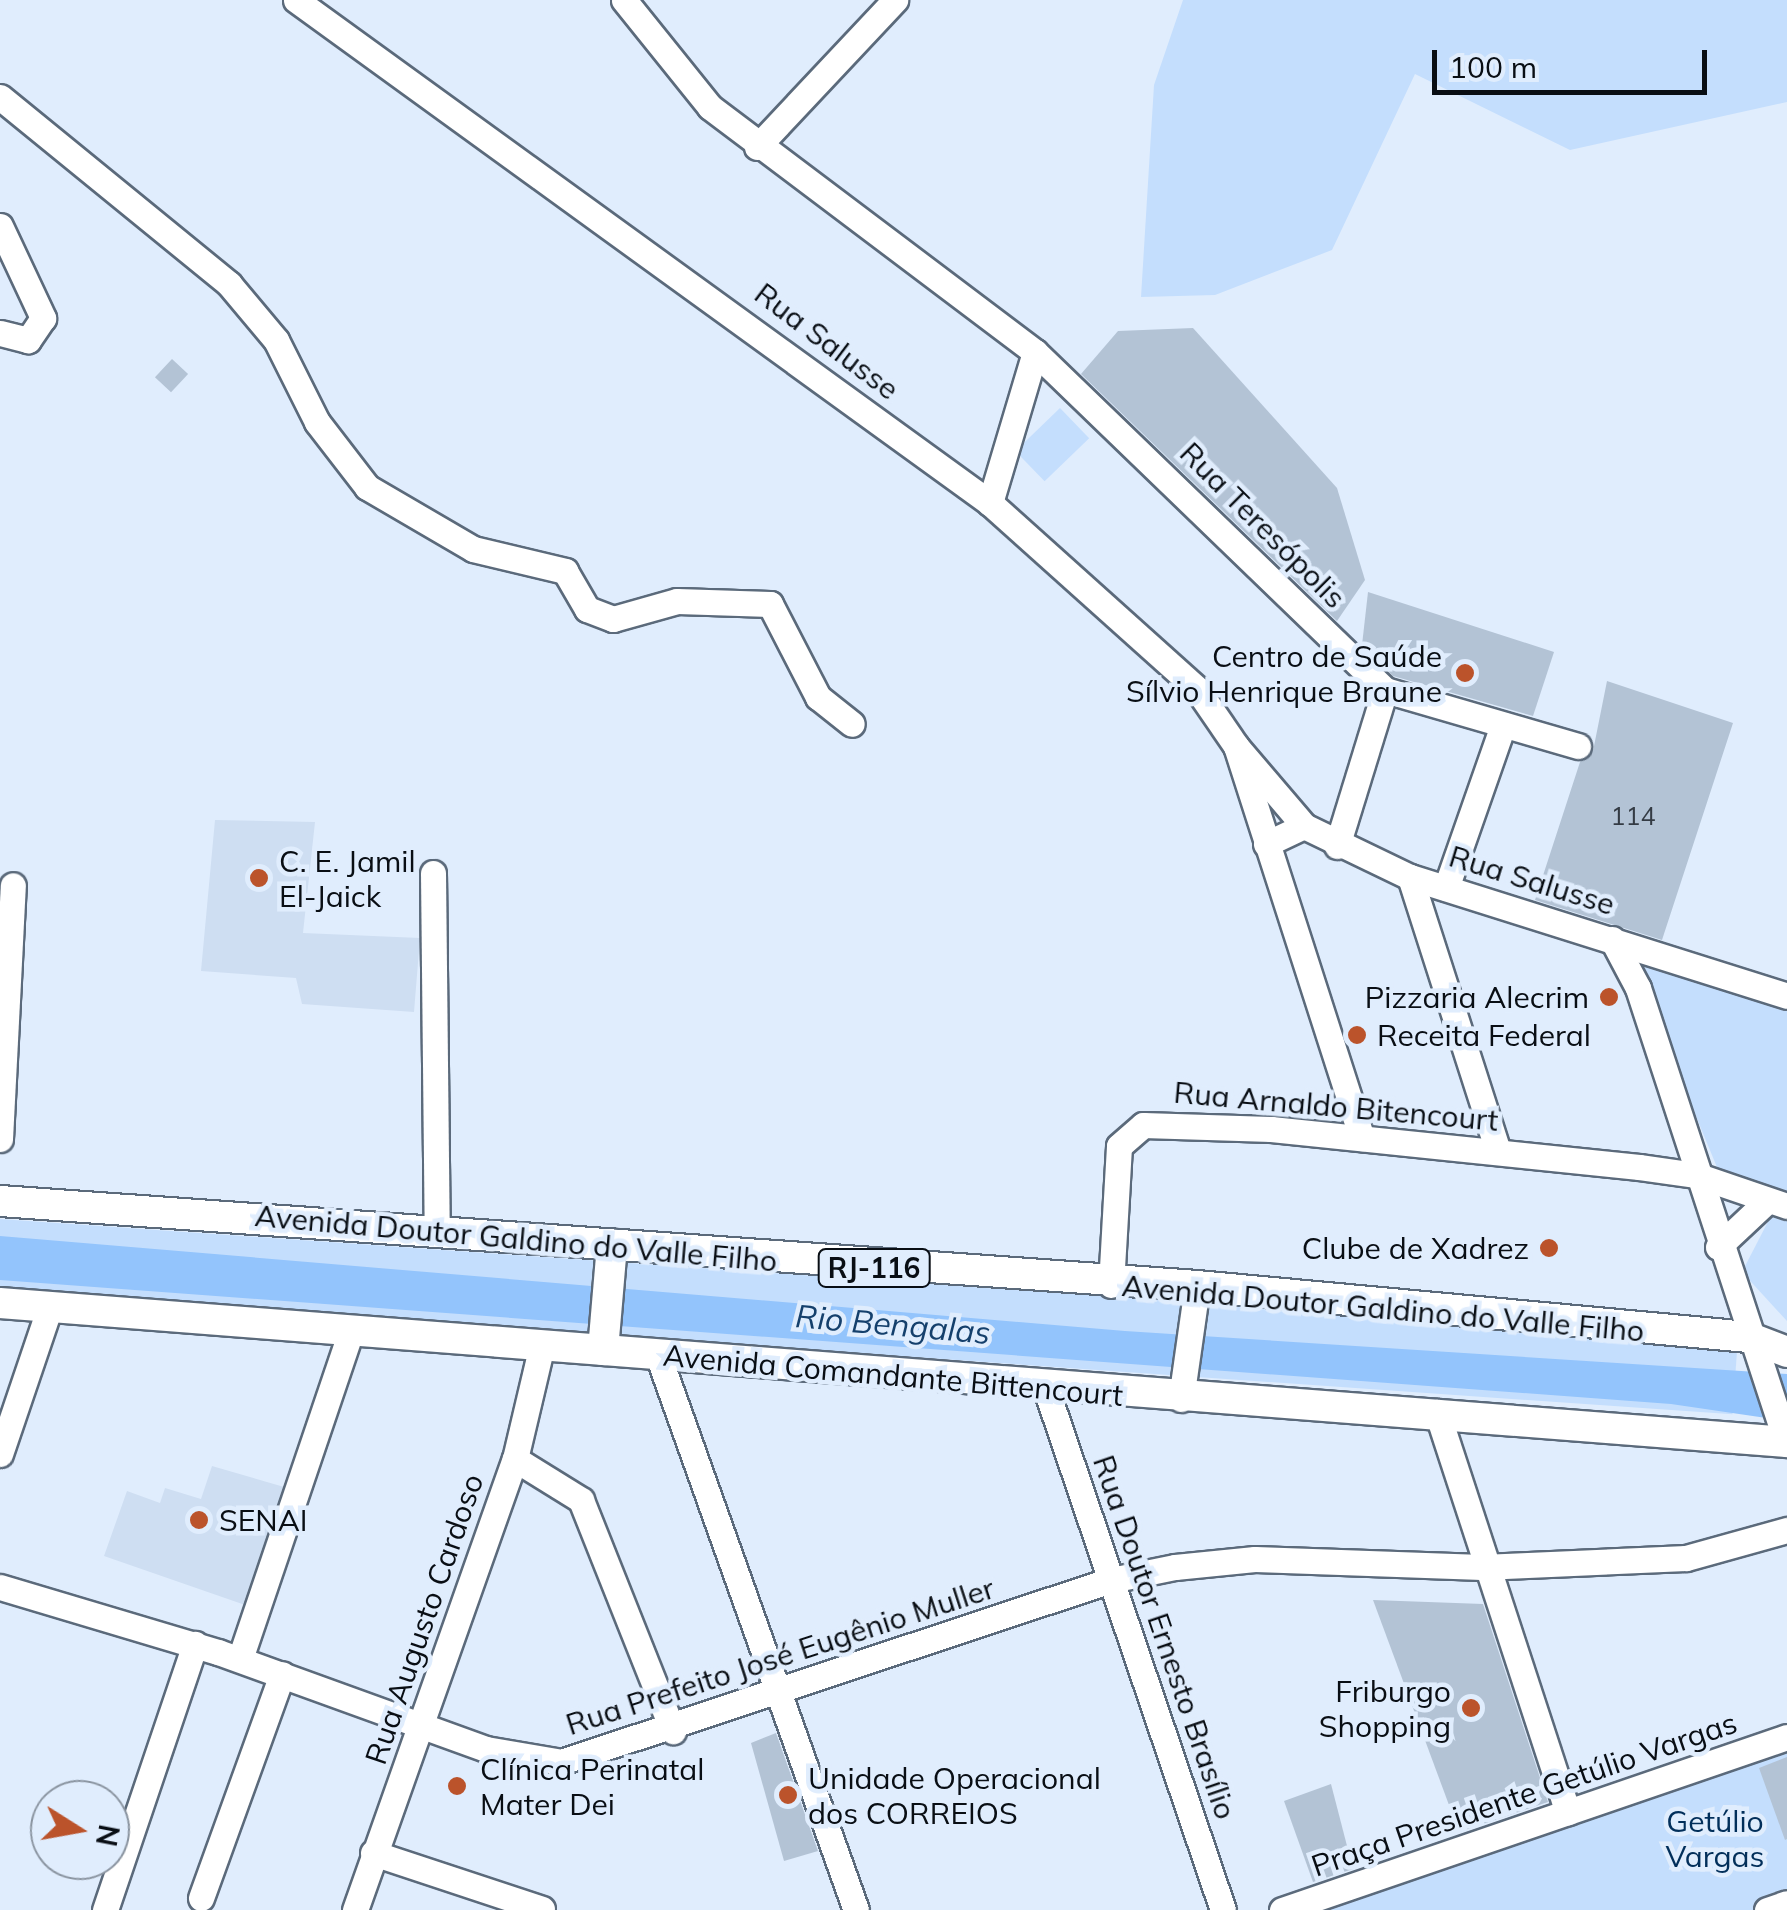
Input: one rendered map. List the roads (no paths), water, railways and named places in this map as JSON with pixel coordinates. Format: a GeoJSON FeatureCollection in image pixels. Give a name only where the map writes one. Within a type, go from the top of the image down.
{"type":"FeatureCollection","features":[{"type":"Feature","properties":{"kind":"main road","name":"Avenida Doutor Galdino do Valle Filho"},"geometry":{"type":"LineString","coordinates":[[0,1201],[437,1230],[613,1255],[1112,1285],[1197,1286],[1752,1349]]}},
{"type":"Feature","properties":{"kind":"main road"},"geometry":{"type":"LineString","coordinates":[[604,1342],[613,1255]]}},
{"type":"Feature","properties":{"kind":"main road","name":"Avenida Comandante Bittencourt"},"geometry":{"type":"LineString","coordinates":[[0,1304],[542,1345],[604,1342],[658,1356],[1181,1399],[1437,1412],[1785,1438]]}},
{"type":"Feature","properties":{"kind":"main road","name":"RJ-116"},"geometry":{"type":"LineString","coordinates":[[1752,1349],[1787,1352]]}},
{"type":"Feature","properties":{"kind":"street","name":"Rua Salusse"},"geometry":{"type":"LineString","coordinates":[[296,0],[990,502],[1182,674],[1304,826],[1336,846],[1410,877],[1787,996]]}},
{"type":"Feature","properties":{"kind":"street"},"geometry":{"type":"LineString","coordinates":[[322,0],[342,30]]}},
{"type":"Feature","properties":{"kind":"street","name":"Rua Teresópolis"},"geometry":{"type":"LineString","coordinates":[[624,0],[668,63],[757,147],[1035,352],[1385,690],[1578,746]]}},
{"type":"Feature","properties":{"kind":"street"},"geometry":{"type":"LineString","coordinates":[[757,147],[895,0]]}},
{"type":"Feature","properties":{"kind":"street"},"geometry":{"type":"LineString","coordinates":[[0,97],[229,284],[276,340],[317,422],[367,487],[435,533],[565,570],[587,609],[612,618],[677,601],[770,604],[818,697],[852,724]]}},
{"type":"Feature","properties":{"kind":"street"},"geometry":{"type":"LineString","coordinates":[[0,226],[44,318],[28,340],[0,333]]}},
{"type":"Feature","properties":{"kind":"street"},"geometry":{"type":"LineString","coordinates":[[990,502],[1035,352]]}},
{"type":"Feature","properties":{"kind":"street"},"geometry":{"type":"LineString","coordinates":[[1336,846],[1385,690]]}},
{"type":"Feature","properties":{"kind":"street"},"geometry":{"type":"LineString","coordinates":[[1446,888],[1503,725]]}},
{"type":"Feature","properties":{"kind":"street"},"geometry":{"type":"LineString","coordinates":[[1236,746],[1362,1138]]}},
{"type":"Feature","properties":{"kind":"street"},"geometry":{"type":"LineString","coordinates":[[1266,844],[1304,826]]}},
{"type":"Feature","properties":{"kind":"street"},"geometry":{"type":"LineString","coordinates":[[432,873],[437,1230]]}},
{"type":"Feature","properties":{"kind":"street"},"geometry":{"type":"LineString","coordinates":[[1410,877],[1498,1151]]}},
{"type":"Feature","properties":{"kind":"street"},"geometry":{"type":"LineString","coordinates":[[0,1138],[13,885]]}},
{"type":"Feature","properties":{"kind":"street"},"geometry":{"type":"LineString","coordinates":[[1612,939],[1785,1438]]}},
{"type":"Feature","properties":{"kind":"street","name":"Rua Arnaldo Bitencourt"},"geometry":{"type":"LineString","coordinates":[[1112,1285],[1119,1146],[1132,1128],[1362,1138],[1498,1151],[1696,1175],[1777,1203]]}},
{"type":"Feature","properties":{"kind":"street"},"geometry":{"type":"LineString","coordinates":[[1718,1247],[1777,1203]]}},
{"type":"Feature","properties":{"kind":"street"},"geometry":{"type":"LineString","coordinates":[[1181,1399],[1197,1286]]}},
{"type":"Feature","properties":{"kind":"street"},"geometry":{"type":"LineString","coordinates":[[0,1454],[50,1306]]}},
{"type":"Feature","properties":{"kind":"street"},"geometry":{"type":"LineString","coordinates":[[240,1659],[352,1329]]}},
{"type":"Feature","properties":{"kind":"street","name":"Rua Augusto Cardoso"},"geometry":{"type":"LineString","coordinates":[[355,1910],[515,1459],[542,1345]]}},
{"type":"Feature","properties":{"kind":"street"},"geometry":{"type":"LineString","coordinates":[[658,1356],[856,1910]]}},
{"type":"Feature","properties":{"kind":"street","name":"Rua Doutor Ernesto Brasílio"},"geometry":{"type":"LineString","coordinates":[[1045,1386],[1223,1910]]}},
{"type":"Feature","properties":{"kind":"street"},"geometry":{"type":"LineString","coordinates":[[1437,1412],[1482,1567],[1568,1812]]}},
{"type":"Feature","properties":{"kind":"street"},"geometry":{"type":"LineString","coordinates":[[515,1459],[581,1500],[673,1731]]}},
{"type":"Feature","properties":{"kind":"street","name":"Rua Prefeito José Eugênio Muller"},"geometry":{"type":"LineString","coordinates":[[0,1586],[195,1644],[514,1757],[562,1762],[673,1731],[776,1690],[1111,1580],[1255,1559],[1482,1567],[1686,1558],[1787,1530]]}},
{"type":"Feature","properties":{"kind":"street"},"geometry":{"type":"LineString","coordinates":[[106,1910],[195,1644]]}},
{"type":"Feature","properties":{"kind":"street"},"geometry":{"type":"LineString","coordinates":[[201,1898],[282,1674]]}},
{"type":"Feature","properties":{"kind":"street","name":"Praça Presidente Getúlio Vargas"},"geometry":{"type":"LineString","coordinates":[[1282,1910],[1787,1738]]}},
{"type":"Feature","properties":{"kind":"street"},"geometry":{"type":"LineString","coordinates":[[373,1852],[542,1909]]}},
{"type":"Feature","properties":{"kind":"street"},"geometry":{"type":"LineString","coordinates":[[1767,1910],[1787,1903]]}},
{"type":"Feature","properties":{"kind":"water","name":"Rio Bengalas"},"geometry":{"type":"Polygon","coordinates":[[[0,1236],[1125,1331],[1787,1374],[1787,1421],[1671,1404],[0,1280],[0,1236]]]}},
{"type":"Feature","properties":{"kind":"place","name":"Centro de Saúde Sílvio Henrique Braune"},"geometry":{"type":"Point","coordinates":[1465,673]}},
{"type":"Feature","properties":{"kind":"place","name":"C. E. Jamil El-Jaick"},"geometry":{"type":"Point","coordinates":[259,878]}},
{"type":"Feature","properties":{"kind":"place","name":"Pizzaria Alecrim"},"geometry":{"type":"Point","coordinates":[1609,997]}},
{"type":"Feature","properties":{"kind":"place","name":"Receita Federal"},"geometry":{"type":"Point","coordinates":[1357,1035]}},
{"type":"Feature","properties":{"kind":"place","name":"Clube de Xadrez"},"geometry":{"type":"Point","coordinates":[1549,1248]}},
{"type":"Feature","properties":{"kind":"place","name":"SENAI"},"geometry":{"type":"Point","coordinates":[199,1520]}},
{"type":"Feature","properties":{"kind":"place","name":"Friburgo Shopping"},"geometry":{"type":"Point","coordinates":[1471,1708]}},
{"type":"Feature","properties":{"kind":"place","name":"Clínica Perinatal Mater Dei"},"geometry":{"type":"Point","coordinates":[457,1786]}},
{"type":"Feature","properties":{"kind":"place","name":"Unidade Operacional dos CORREIOS"},"geometry":{"type":"Point","coordinates":[788,1795]}},
{"type":"Feature","properties":{"kind":"park label","name":"Getúlio Vargas"},"geometry":{"type":"Point","coordinates":[1715,1838]}}]}
